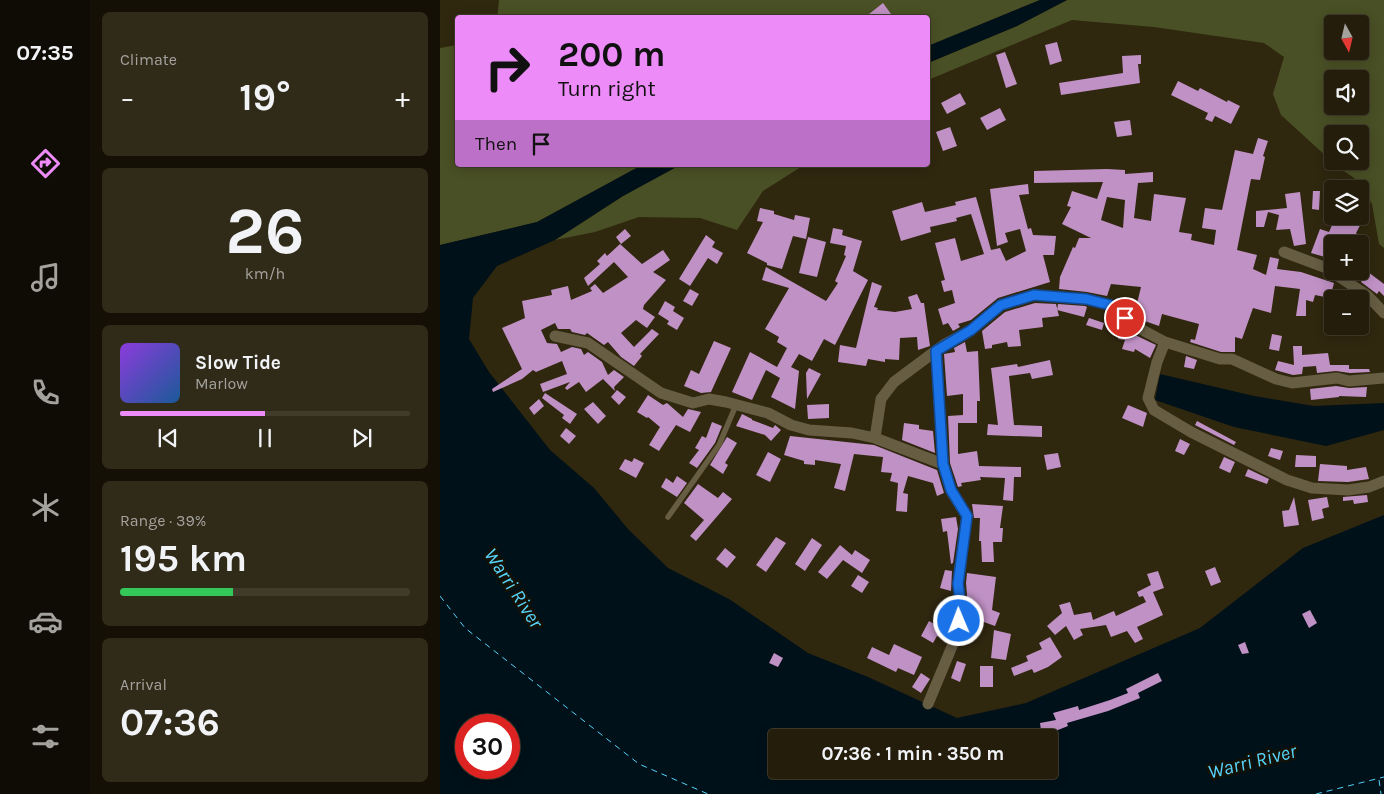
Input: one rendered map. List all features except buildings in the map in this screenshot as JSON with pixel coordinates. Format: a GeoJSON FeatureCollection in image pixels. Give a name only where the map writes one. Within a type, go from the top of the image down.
{"type":"FeatureCollection","features":[{"type":"Feature","properties":{"kind":"street"},"geometry":{"type":"LineString","coordinates":[[1284,252],[1324,267],[1367,295],[1384,313]]}},
{"type":"Feature","properties":{"kind":"street"},"geometry":{"type":"LineString","coordinates":[[875,438],[881,399],[894,382],[936,351],[971,330],[1001,305],[1034,295],[1077,298],[1110,305],[1120,310],[1131,324],[1165,342],[1220,359],[1232,359],[1276,379],[1292,383],[1337,378],[1349,381],[1384,378]]}},
{"type":"Feature","properties":{"kind":"street"},"geometry":{"type":"LineString","coordinates":[[555,336],[588,343],[661,393],[692,403],[709,399],[736,405],[768,413],[791,426],[809,430],[852,433],[875,438],[943,464]]}},
{"type":"Feature","properties":{"kind":"street"},"geometry":{"type":"LineString","coordinates":[[1165,342],[1157,362],[1148,398],[1154,410],[1191,432],[1287,480],[1312,488],[1359,490],[1384,482]]}},
{"type":"Feature","properties":{"kind":"street"},"geometry":{"type":"LineString","coordinates":[[928,704],[958,632],[961,607],[958,584],[966,535],[967,516],[951,490],[943,464],[936,351]]}},
{"type":"Feature","properties":{"kind":"lane"},"geometry":{"type":"LineString","coordinates":[[668,518],[719,445],[736,405]]}},
{"type":"Feature","properties":{"kind":"green space"},"geometry":{"type":"Polygon","coordinates":[[[499,0],[1040,0],[930,45],[930,15],[497,15],[499,0]]]}},
{"type":"Feature","properties":{"kind":"green space"},"geometry":{"type":"Polygon","coordinates":[[[1067,0],[1384,0],[1384,248],[1379,244],[1372,204],[1369,200],[1369,180],[1355,180],[1342,170],[1369,170],[1369,125],[1324,125],[1324,154],[1281,115],[1273,94],[1284,57],[1264,43],[1154,27],[1072,20],[930,79],[930,62],[1017,26],[1067,0]]]}},
{"type":"Feature","properties":{"kind":"green space"},"geometry":{"type":"Polygon","coordinates":[[[455,45],[455,167],[638,167],[537,222],[440,245],[440,48],[455,45]]]}},
{"type":"Feature","properties":{"kind":"green space"},"geometry":{"type":"Polygon","coordinates":[[[676,167],[801,167],[763,191],[737,230],[700,218],[639,217],[595,232],[555,240],[623,196],[676,167]]]}},
{"type":"Feature","properties":{"kind":"water"},"geometry":{"type":"Polygon","coordinates":[[[1040,0],[1067,0],[1017,26],[930,62],[930,45],[1040,0]]]}},
{"type":"Feature","properties":{"kind":"water","name":"Warri River"},"geometry":{"type":"Polygon","coordinates":[[[638,167],[676,167],[623,196],[555,240],[497,266],[473,298],[469,339],[489,372],[550,450],[594,488],[628,529],[668,568],[729,599],[808,653],[868,677],[957,718],[1026,703],[1200,628],[1303,548],[1384,515],[1384,794],[440,794],[440,245],[537,222],[638,167]]]}},
{"type":"Feature","properties":{"kind":"water"},"geometry":{"type":"Polygon","coordinates":[[[1160,374],[1254,396],[1314,406],[1384,403],[1384,430],[1326,446],[1234,427],[1155,400],[1160,374]]]}},
{"type":"Feature","properties":{"kind":"ferry route"},"geometry":{"type":"LineString","coordinates":[[440,596],[465,628],[639,764],[708,794]]}},
{"type":"Feature","properties":{"kind":"ferry route"},"geometry":{"type":"LineString","coordinates":[[1316,794],[1384,777]]}},
{"type":"Feature","properties":{"kind":"ferry route"},"geometry":{"type":"LineString","coordinates":[[1379,780],[1381,794]]}},
{"type":"Feature","properties":{"kind":"route"},"geometry":{"type":"LineString","coordinates":[[959,621],[961,607],[958,584],[966,535],[967,516],[951,490],[943,464],[936,351],[971,330],[1001,305],[1034,295],[1086,299],[1110,305],[1120,310],[1125,318]]}}]}
